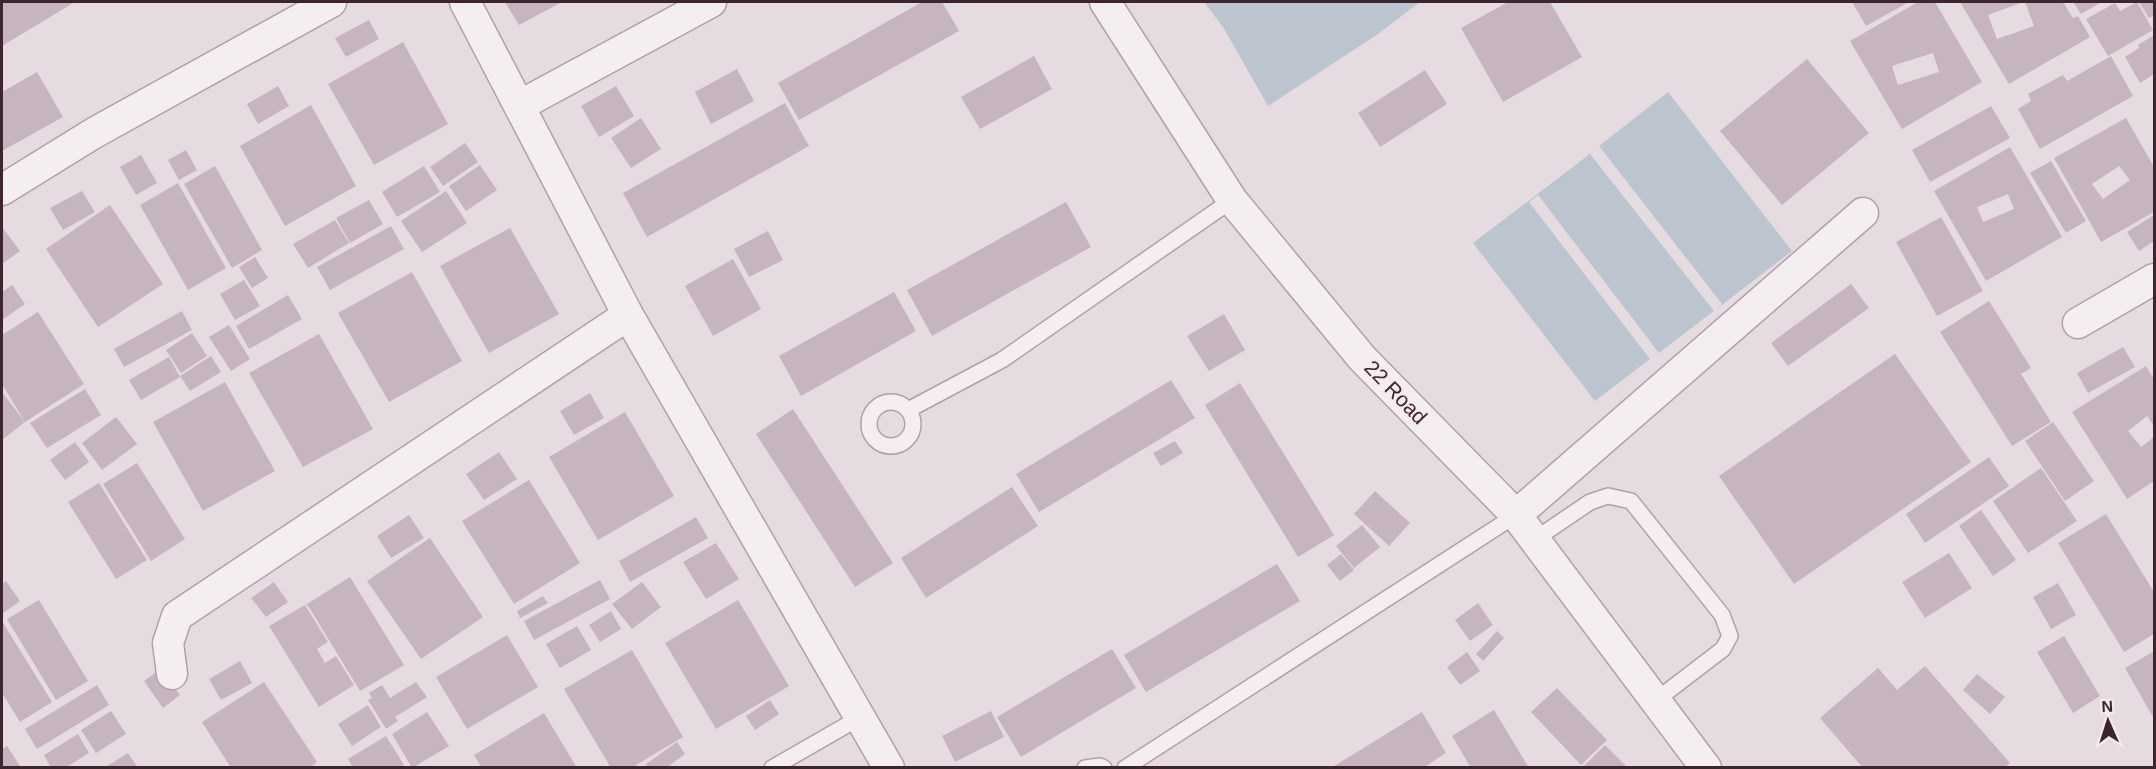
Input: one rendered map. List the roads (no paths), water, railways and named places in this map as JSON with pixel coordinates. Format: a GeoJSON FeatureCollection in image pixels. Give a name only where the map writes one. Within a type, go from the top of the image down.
{"type":"FeatureCollection","features":[{"type":"Feature","properties":{"kind":"street"},"geometry":{"type":"LineString","coordinates":[[2,190],[94,133],[331,2]]}},
{"type":"Feature","properties":{"kind":"street"},"geometry":{"type":"LineString","coordinates":[[465,2],[628,315],[889,768]]}},
{"type":"Feature","properties":{"kind":"street"},"geometry":{"type":"LineString","coordinates":[[519,106],[711,2]]}},
{"type":"Feature","properties":{"kind":"street","name":"22 Road"},"geometry":{"type":"LineString","coordinates":[[1105,2],[1232,200],[1362,358],[1516,515],[1706,768]]}},
{"type":"Feature","properties":{"kind":"street"},"geometry":{"type":"LineString","coordinates":[[1516,515],[1863,213]]}},
{"type":"Feature","properties":{"kind":"street"},"geometry":{"type":"LineString","coordinates":[[2078,323],[2154,279]]}},
{"type":"Feature","properties":{"kind":"street"},"geometry":{"type":"LineString","coordinates":[[172,674],[168,643],[177,616],[628,315]]}},
{"type":"Feature","properties":{"kind":"lane"},"geometry":{"type":"LineString","coordinates":[[908,410],[1002,360],[1232,200]]}},
{"type":"Feature","properties":{"kind":"lane"},"geometry":{"type":"LineString","coordinates":[[1534,540],[1590,502],[1608,496],[1631,501],[1722,615],[1730,636],[1723,649],[1655,701]]}},
{"type":"Feature","properties":{"kind":"lane"},"geometry":{"type":"LineString","coordinates":[[1125,768],[1516,515]]}},
{"type":"Feature","properties":{"kind":"lane"},"geometry":{"type":"LineString","coordinates":[[772,768],[859,718]]}},
{"type":"Feature","properties":{"kind":"lane"},"geometry":{"type":"LineString","coordinates":[[1085,768],[1100,766],[1104,768]]}}]}
